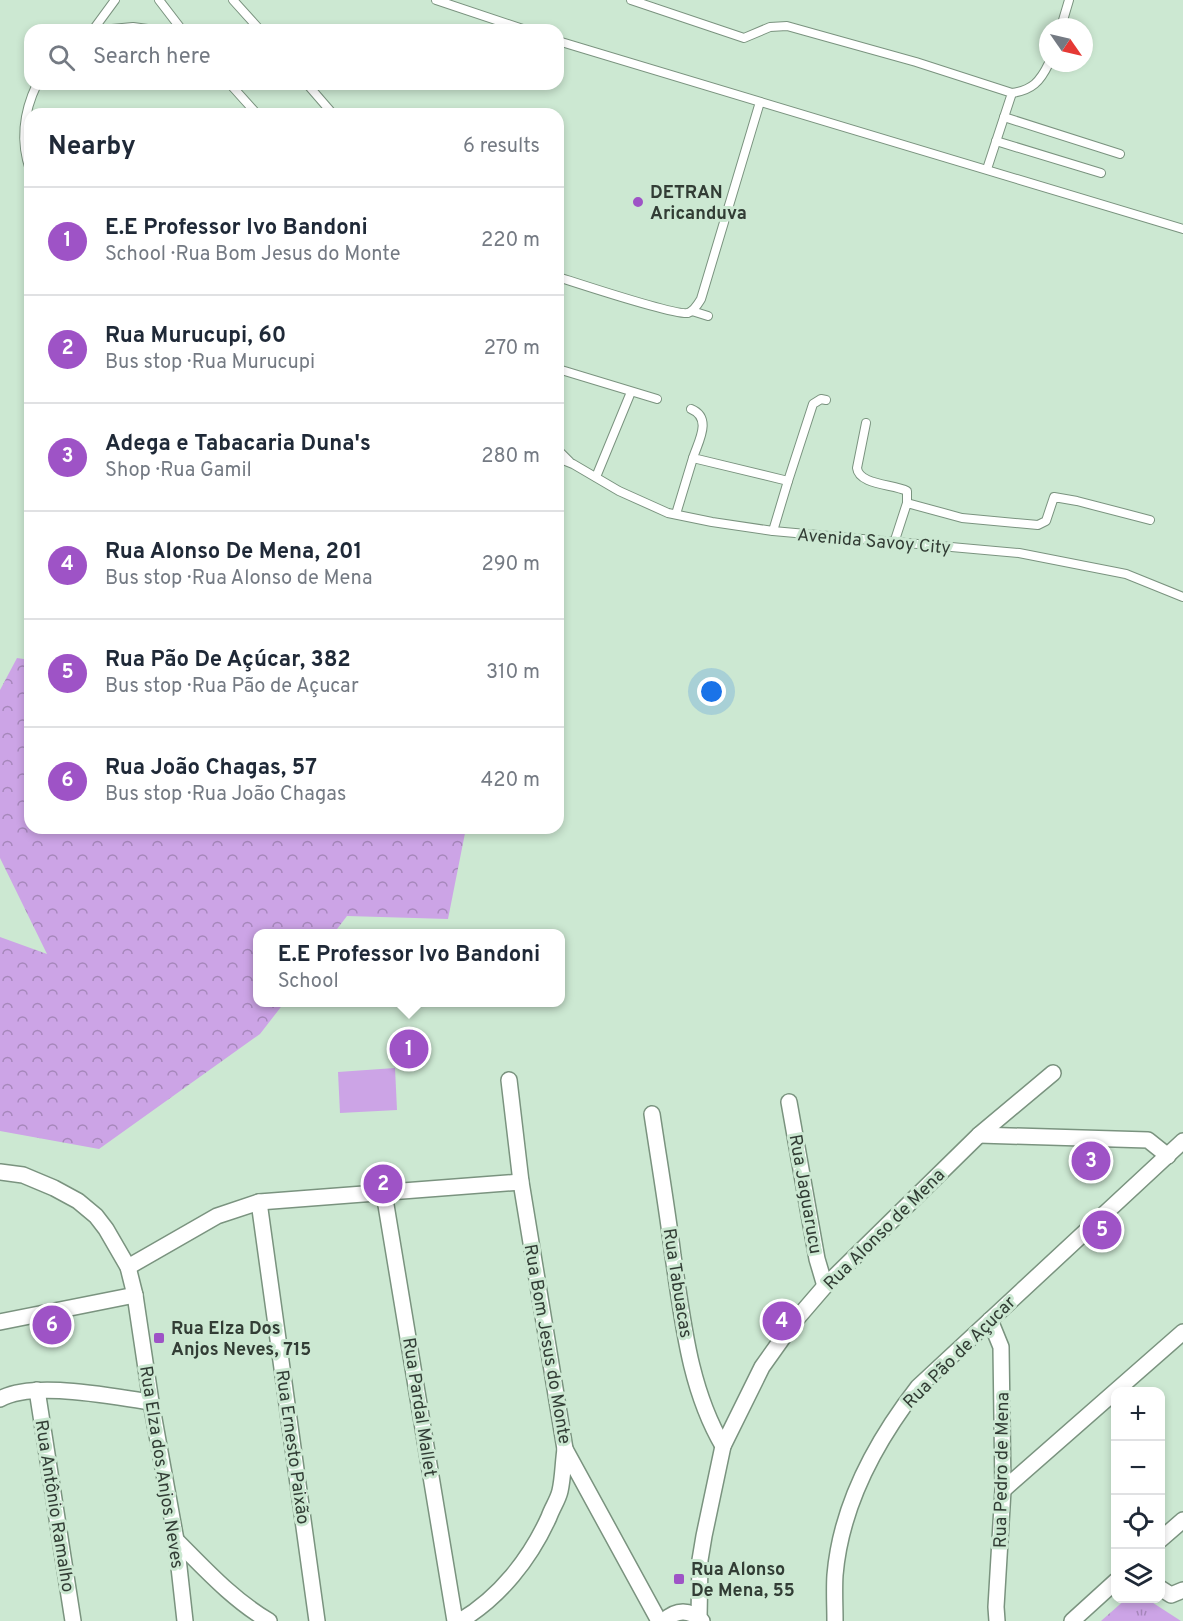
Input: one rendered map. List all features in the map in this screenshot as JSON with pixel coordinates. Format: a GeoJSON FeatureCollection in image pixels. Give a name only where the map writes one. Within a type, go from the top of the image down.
{"type":"FeatureCollection","features":[{"type":"Feature","properties":{"kind":"street","name":"Rua Alonso de Mena"},"geometry":{"type":"LineString","coordinates":[[701,1619],[700,1560],[723,1446],[762,1367],[794,1322],[825,1286],[979,1135],[1053,1073]]}},
{"type":"Feature","properties":{"kind":"street","name":"Rua Bom Jesus do Monte"},"geometry":{"type":"LineString","coordinates":[[509,1080],[521,1182],[565,1449],[658,1621]]}},
{"type":"Feature","properties":{"kind":"street","name":"Rua Jaguarucu"},"geometry":{"type":"LineString","coordinates":[[789,1102],[817,1259],[825,1286]]}},
{"type":"Feature","properties":{"kind":"street","name":"Rua Tabuacas"},"geometry":{"type":"LineString","coordinates":[[652,1114],[685,1335],[699,1396],[723,1446]]}},
{"type":"Feature","properties":{"kind":"street"},"geometry":{"type":"LineString","coordinates":[[979,1135],[1148,1140],[1167,1156]]}},
{"type":"Feature","properties":{"kind":"street","name":"Rua Pão de Açucar"},"geometry":{"type":"LineString","coordinates":[[835,1621],[835,1573],[843,1534],[864,1472],[895,1417],[918,1387],[1183,1141]]}},
{"type":"Feature","properties":{"kind":"street","name":"Rua Elza dos Anjos Neves"},"geometry":{"type":"LineString","coordinates":[[0,1172],[23,1175],[54,1188],[78,1202],[96,1216],[128,1267],[135,1295],[151,1402],[176,1540],[185,1621]]}},
{"type":"Feature","properties":{"kind":"street"},"geometry":{"type":"LineString","coordinates":[[128,1267],[217,1216],[259,1202],[521,1182]]}},
{"type":"Feature","properties":{"kind":"street","name":"Rua Pardal Mallet"},"geometry":{"type":"LineString","coordinates":[[384,1193],[455,1621]]}},
{"type":"Feature","properties":{"kind":"street","name":"Rua Ernesto Paixão"},"geometry":{"type":"LineString","coordinates":[[259,1202],[317,1621]]}},
{"type":"Feature","properties":{"kind":"street"},"geometry":{"type":"LineString","coordinates":[[0,1322],[135,1295]]}},
{"type":"Feature","properties":{"kind":"street","name":"Rua Pedro de Mena"},"geometry":{"type":"LineString","coordinates":[[990,1320],[1001,1347],[1003,1490],[997,1621]]}},
{"type":"Feature","properties":{"kind":"street"},"geometry":{"type":"LineString","coordinates":[[1003,1490],[1183,1332]]}},
{"type":"Feature","properties":{"kind":"street"},"geometry":{"type":"LineString","coordinates":[[0,1399],[6,1395],[36,1390],[151,1402]]}},
{"type":"Feature","properties":{"kind":"street","name":"Rua Antônio Ramalho"},"geometry":{"type":"LineString","coordinates":[[36,1390],[73,1621]]}},
{"type":"Feature","properties":{"kind":"street"},"geometry":{"type":"LineString","coordinates":[[460,1621],[493,1597],[511,1578],[530,1552],[544,1528],[559,1493],[565,1449]]}},
{"type":"Feature","properties":{"kind":"street"},"geometry":{"type":"LineString","coordinates":[[1165,1536],[1183,1520]]}},
{"type":"Feature","properties":{"kind":"street"},"geometry":{"type":"LineString","coordinates":[[176,1540],[222,1587],[250,1610],[269,1621]]}},
{"type":"Feature","properties":{"kind":"street"},"geometry":{"type":"LineString","coordinates":[[1072,1621],[1111,1586]]}},
{"type":"Feature","properties":{"kind":"street"},"geometry":{"type":"LineString","coordinates":[[664,1621],[681,1611],[701,1619]]}},
{"type":"Feature","properties":{"kind":"lane"},"geometry":{"type":"LineString","coordinates":[[97,24],[115,0]]}},
{"type":"Feature","properties":{"kind":"lane"},"geometry":{"type":"LineString","coordinates":[[159,0],[177,24]]}},
{"type":"Feature","properties":{"kind":"lane"},"geometry":{"type":"LineString","coordinates":[[232,0],[254,24]]}},
{"type":"Feature","properties":{"kind":"lane"},"geometry":{"type":"LineString","coordinates":[[436,0],[508,24]]}},
{"type":"Feature","properties":{"kind":"lane"},"geometry":{"type":"LineString","coordinates":[[631,0],[744,38],[770,27],[798,28],[1012,93],[1025,91],[1036,84],[1043,72]]}},
{"type":"Feature","properties":{"kind":"lane"},"geometry":{"type":"LineString","coordinates":[[1064,18],[1069,0]]}},
{"type":"Feature","properties":{"kind":"lane"},"geometry":{"type":"LineString","coordinates":[[564,43],[1183,229]]}},
{"type":"Feature","properties":{"kind":"lane"},"geometry":{"type":"LineString","coordinates":[[27,108],[34,90]]}},
{"type":"Feature","properties":{"kind":"lane"},"geometry":{"type":"LineString","coordinates":[[235,90],[252,108]]}},
{"type":"Feature","properties":{"kind":"lane"},"geometry":{"type":"LineString","coordinates":[[312,90],[328,108]]}},
{"type":"Feature","properties":{"kind":"lane"},"geometry":{"type":"LineString","coordinates":[[987,169],[1012,93]]}},
{"type":"Feature","properties":{"kind":"lane"},"geometry":{"type":"LineString","coordinates":[[692,311],[700,299],[760,102]]}},
{"type":"Feature","properties":{"kind":"lane"},"geometry":{"type":"LineString","coordinates":[[1004,117],[1120,154]]}},
{"type":"Feature","properties":{"kind":"lane"},"geometry":{"type":"LineString","coordinates":[[996,141],[1101,173]]}},
{"type":"Feature","properties":{"kind":"lane"},"geometry":{"type":"LineString","coordinates":[[564,279],[665,309],[687,313],[692,311],[708,316]]}},
{"type":"Feature","properties":{"kind":"lane"},"geometry":{"type":"LineString","coordinates":[[564,371],[657,399]]}},
{"type":"Feature","properties":{"kind":"lane"},"geometry":{"type":"LineString","coordinates":[[596,477],[631,392]]}},
{"type":"Feature","properties":{"kind":"lane"},"geometry":{"type":"LineString","coordinates":[[772,531],[813,404],[817,400],[826,400]]}},
{"type":"Feature","properties":{"kind":"lane"},"geometry":{"type":"LineString","coordinates":[[676,514],[703,429],[700,414],[691,409]]}},
{"type":"Feature","properties":{"kind":"lane"},"geometry":{"type":"LineString","coordinates":[[866,423],[856,468],[857,473],[864,480],[907,491],[907,503],[894,543]]}},
{"type":"Feature","properties":{"kind":"lane"},"geometry":{"type":"LineString","coordinates":[[564,456],[573,464]]}},
{"type":"Feature","properties":{"kind":"lane"},"geometry":{"type":"LineString","coordinates":[[693,459],[788,481]]}},
{"type":"Feature","properties":{"kind":"lane"},"geometry":{"type":"LineString","coordinates":[[564,461],[573,464]]}},
{"type":"Feature","properties":{"kind":"lane","name":"Avenida Savoy City"},"geometry":{"type":"LineString","coordinates":[[573,464],[619,491],[668,513],[772,531],[1019,553],[1126,574],[1183,597]]}},
{"type":"Feature","properties":{"kind":"lane"},"geometry":{"type":"LineString","coordinates":[[907,503],[962,518],[1038,525],[1046,521],[1054,497],[1150,520]]}},
{"type":"Feature","properties":{"kind":"green space"},"geometry":{"type":"Polygon","coordinates":[[[17,658],[24,659],[24,834],[465,834],[448,919],[347,916],[337,929],[253,929],[253,1007],[281,1007],[260,1034],[99,1149],[0,1131],[0,937],[47,954],[0,858],[0,690],[17,658]]]}},
{"type":"Feature","properties":{"kind":"green space"},"geometry":{"type":"Polygon","coordinates":[[[395,1068],[397,1110],[340,1113],[338,1072],[395,1068]]]}},
{"type":"Feature","properties":{"kind":"green space"},"geometry":{"type":"Polygon","coordinates":[[[1121,1603],[1153,1603],[1181,1621],[1101,1621],[1121,1603]]]}},
{"type":"Feature","properties":{"kind":"place","name":"DETRAN Aricanduva"},"geometry":{"type":"Point","coordinates":[638,202]}},
{"type":"Feature","properties":{"kind":"place","name":"E.E Professor Ivo Bandoni"},"geometry":{"type":"Point","coordinates":[409,1049]}},
{"type":"Feature","properties":{"kind":"place","name":"Adega e Tabacaria Duna's"},"geometry":{"type":"Point","coordinates":[1091,1161]}},
{"type":"Feature","properties":{"kind":"place","name":"Rua Murucupi, 60"},"geometry":{"type":"Point","coordinates":[383,1184]}},
{"type":"Feature","properties":{"kind":"place","name":"Rua Pão De Açúcar, 382"},"geometry":{"type":"Point","coordinates":[1102,1230]}},
{"type":"Feature","properties":{"kind":"place","name":"Rua Alonso De Mena, 201"},"geometry":{"type":"Point","coordinates":[782,1321]}},
{"type":"Feature","properties":{"kind":"place","name":"Rua João Chagas, 57"},"geometry":{"type":"Point","coordinates":[52,1325]}},
{"type":"Feature","properties":{"kind":"place","name":"Rua Elza Dos Anjos Neves, 715"},"geometry":{"type":"Point","coordinates":[159,1338]}},
{"type":"Feature","properties":{"kind":"place","name":"Rua Alonso De Mena, 55"},"geometry":{"type":"Point","coordinates":[679,1579]}}]}
